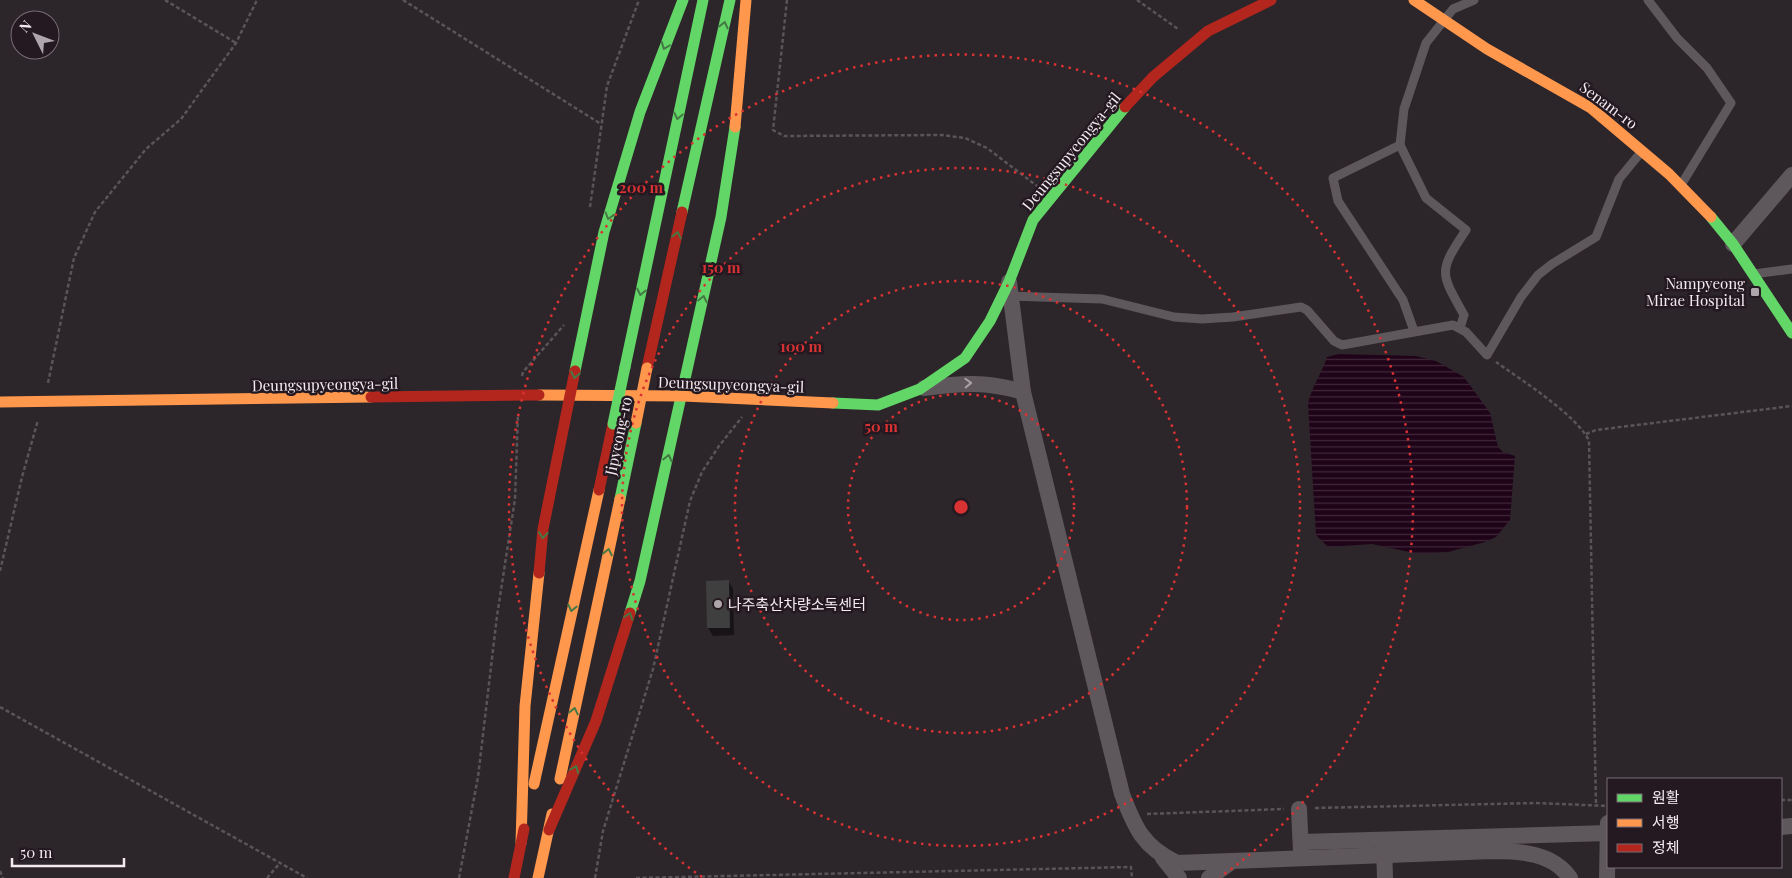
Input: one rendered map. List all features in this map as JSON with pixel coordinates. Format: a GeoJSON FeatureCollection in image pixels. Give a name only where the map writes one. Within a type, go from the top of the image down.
{"type":"FeatureCollection","features":[{"type":"Feature","properties":{"kind":"main road"},"geometry":{"type":"LineString","coordinates":[[521,843],[525,706],[543,530],[604,232],[640,112],[682,0]]}},
{"type":"Feature","properties":{"kind":"main road","name":"Jipyeong-ro"},"geometry":{"type":"LineString","coordinates":[[514,878],[703,0]]}},
{"type":"Feature","properties":{"kind":"main road","name":"Jipyeong-ro"},"geometry":{"type":"LineString","coordinates":[[538,878],[647,368],[730,0]]}},
{"type":"Feature","properties":{"kind":"main road"},"geometry":{"type":"LineString","coordinates":[[549,830],[596,721],[640,581],[722,208],[735,124],[746,0]]}},
{"type":"Feature","properties":{"kind":"main road","name":"Deungsupyeongya-gil"},"geometry":{"type":"LineString","coordinates":[[0,402],[519,397],[571,394],[682,396],[878,405],[920,389],[965,358],[1010,289],[1026,233],[1033,220],[1051,196],[1153,77],[1192,42],[1223,23],[1271,0]]}},
{"type":"Feature","properties":{"kind":"main road","name":"Senam-ro"},"geometry":{"type":"LineString","coordinates":[[1414,0],[1487,49],[1570,94],[1604,118],[1681,185],[1700,204],[1733,244],[1792,333]]}},
{"type":"Feature","properties":{"kind":"street"},"geometry":{"type":"LineString","coordinates":[[1733,244],[1792,175]]}},
{"type":"Feature","properties":{"kind":"street"},"geometry":{"type":"LineString","coordinates":[[1010,289],[1023,392],[1115,767],[1130,816],[1144,840],[1179,878]]}},
{"type":"Feature","properties":{"kind":"street"},"geometry":{"type":"LineString","coordinates":[[920,389],[955,384],[981,383],[998,384],[1023,392]]}},
{"type":"Feature","properties":{"kind":"street"},"geometry":{"type":"LineString","coordinates":[[1299,809],[1301,859]]}},
{"type":"Feature","properties":{"kind":"street"},"geometry":{"type":"LineString","coordinates":[[1301,842],[1607,829]]}},
{"type":"Feature","properties":{"kind":"street"},"geometry":{"type":"LineString","coordinates":[[1383,839],[1385,878]]}},
{"type":"Feature","properties":{"kind":"street"},"geometry":{"type":"LineString","coordinates":[[1159,855],[1177,863],[1493,851],[1526,852],[1543,857],[1566,872],[1570,878]]}},
{"type":"Feature","properties":{"kind":"street"},"geometry":{"type":"LineString","coordinates":[[1209,878],[1231,862]]}},
{"type":"Feature","properties":{"kind":"lane"},"geometry":{"type":"LineString","coordinates":[[1460,328],[1464,316],[1450,289],[1444,272],[1448,256],[1466,230],[1426,198],[1400,145],[1404,109],[1426,43],[1453,9],[1474,0]]}},
{"type":"Feature","properties":{"kind":"lane"},"geometry":{"type":"LineString","coordinates":[[1648,0],[1677,38],[1707,68],[1731,104],[1681,185]]}},
{"type":"Feature","properties":{"kind":"lane"},"geometry":{"type":"LineString","coordinates":[[1400,145],[1333,178],[1338,201],[1403,300],[1414,331]]}},
{"type":"Feature","properties":{"kind":"lane"},"geometry":{"type":"LineString","coordinates":[[1010,289],[1102,299],[1160,314],[1202,319],[1233,317],[1301,307],[1307,310],[1334,340],[1342,345],[1446,325],[1460,328],[1487,355],[1521,298],[1538,275],[1552,264],[1596,237],[1619,179],[1642,151]]}},
{"type":"Feature","properties":{"kind":"lane"},"geometry":{"type":"LineString","coordinates":[[1754,274],[1792,269]]}},
{"type":"Feature","properties":{"kind":"path"},"geometry":{"type":"LineString","coordinates":[[165,0],[236,43]]}},
{"type":"Feature","properties":{"kind":"path"},"geometry":{"type":"LineString","coordinates":[[0,571],[22,477],[43,403],[74,258],[95,212],[146,149],[181,119],[236,43],[257,0]]}},
{"type":"Feature","properties":{"kind":"path"},"geometry":{"type":"LineString","coordinates":[[403,0],[602,124]]}},
{"type":"Feature","properties":{"kind":"path"},"geometry":{"type":"LineString","coordinates":[[588,216],[607,86],[639,0]]}},
{"type":"Feature","properties":{"kind":"path"},"geometry":{"type":"LineString","coordinates":[[787,0],[773,130],[784,136],[942,135],[965,138],[987,148],[1051,196]]}},
{"type":"Feature","properties":{"kind":"path"},"geometry":{"type":"LineString","coordinates":[[1137,0],[1172,24],[1192,42]]}},
{"type":"Feature","properties":{"kind":"path"},"geometry":{"type":"LineString","coordinates":[[459,878],[478,777],[497,616],[515,499],[519,397],[523,372],[563,328],[565,318]]}},
{"type":"Feature","properties":{"kind":"path"},"geometry":{"type":"LineString","coordinates":[[1487,355],[1561,411],[1586,434],[1591,453],[1596,806]]}},
{"type":"Feature","properties":{"kind":"path"},"geometry":{"type":"LineString","coordinates":[[595,878],[603,831],[653,669],[690,501],[702,472],[719,446],[756,399]]}},
{"type":"Feature","properties":{"kind":"path"},"geometry":{"type":"LineString","coordinates":[[1586,434],[1596,430],[1792,406]]}},
{"type":"Feature","properties":{"kind":"path"},"geometry":{"type":"LineString","coordinates":[[0,707],[307,878]]}},
{"type":"Feature","properties":{"kind":"path"},"geometry":{"type":"LineString","coordinates":[[1130,816],[1205,811],[1536,803],[1607,806]]}},
{"type":"Feature","properties":{"kind":"path"},"geometry":{"type":"LineString","coordinates":[[267,878],[280,863]]}},
{"type":"Feature","properties":{"kind":"path"},"geometry":{"type":"LineString","coordinates":[[636,878],[1131,868],[1132,878]]}},
{"type":"Feature","properties":{"kind":"path"},"geometry":{"type":"LineString","coordinates":[[0,871],[3,878]]}},
{"type":"Feature","properties":{"kind":"shaded area"},"geometry":{"type":"Polygon","coordinates":[[[1339,354],[1416,356],[1436,361],[1464,377],[1490,413],[1498,447],[1503,452],[1515,456],[1510,520],[1496,537],[1448,552],[1419,554],[1372,544],[1328,547],[1316,535],[1308,404],[1327,357],[1339,354]]]}},
{"type":"Feature","properties":{"kind":"building","name":"나주축산차량소독센터"},"geometry":{"type":"Polygon","coordinates":[[[729,580],[730,628],[707,628],[706,581],[729,580]]]}},
{"type":"Feature","properties":{"kind":"traffic: fast"},"geometry":{"type":"LineString","coordinates":[[575,371],[604,232],[640,112],[683,0]]}},
{"type":"Feature","properties":{"kind":"traffic: fast"},"geometry":{"type":"LineString","coordinates":[[625,367],[703,0]]}},
{"type":"Feature","properties":{"kind":"traffic: fast"},"geometry":{"type":"LineString","coordinates":[[682,212],[730,0]]}},
{"type":"Feature","properties":{"kind":"traffic: fast"},"geometry":{"type":"LineString","coordinates":[[833,403],[878,405],[920,389],[965,358],[990,321],[1009,282],[1033,220],[1125,107]]}},
{"type":"Feature","properties":{"kind":"traffic: fast"},"geometry":{"type":"LineString","coordinates":[[630,613],[640,581],[721,217],[735,127]]}},
{"type":"Feature","properties":{"kind":"traffic: fast"},"geometry":{"type":"LineString","coordinates":[[1711,217],[1733,244],[1792,333]]}},
{"type":"Feature","properties":{"kind":"traffic: fast"},"geometry":{"type":"LineString","coordinates":[[613,424],[625,367]]}},
{"type":"Feature","properties":{"kind":"traffic: fast"},"geometry":{"type":"LineString","coordinates":[[620,499],[636,423]]}},
{"type":"Feature","properties":{"kind":"traffic: slow"},"geometry":{"type":"LineString","coordinates":[[735,127],[746,0]]}},
{"type":"Feature","properties":{"kind":"traffic: slow"},"geometry":{"type":"LineString","coordinates":[[1414,0],[1487,49],[1591,108],[1669,174],[1711,217]]}},
{"type":"Feature","properties":{"kind":"traffic: slow"},"geometry":{"type":"LineString","coordinates":[[636,423],[647,368]]}},
{"type":"Feature","properties":{"kind":"traffic: slow"},"geometry":{"type":"LineString","coordinates":[[539,395],[683,396],[833,403]]}},
{"type":"Feature","properties":{"kind":"traffic: slow"},"geometry":{"type":"LineString","coordinates":[[0,402],[371,397]]}},
{"type":"Feature","properties":{"kind":"traffic: slow"},"geometry":{"type":"LineString","coordinates":[[534,784],[599,490]]}},
{"type":"Feature","properties":{"kind":"traffic: slow"},"geometry":{"type":"LineString","coordinates":[[560,779],[620,499]]}},
{"type":"Feature","properties":{"kind":"traffic: slow"},"geometry":{"type":"LineString","coordinates":[[521,843],[525,706],[539,573]]}},
{"type":"Feature","properties":{"kind":"traffic: slow"},"geometry":{"type":"LineString","coordinates":[[538,878],[552,814]]}},
{"type":"Feature","properties":{"kind":"traffic: jam"},"geometry":{"type":"LineString","coordinates":[[1125,107],[1153,77],[1208,31],[1271,0]]}},
{"type":"Feature","properties":{"kind":"traffic: jam"},"geometry":{"type":"LineString","coordinates":[[647,368],[682,212]]}},
{"type":"Feature","properties":{"kind":"traffic: jam"},"geometry":{"type":"LineString","coordinates":[[539,573],[543,529],[575,371]]}},
{"type":"Feature","properties":{"kind":"traffic: jam"},"geometry":{"type":"LineString","coordinates":[[371,397],[539,395]]}},
{"type":"Feature","properties":{"kind":"traffic: jam"},"geometry":{"type":"LineString","coordinates":[[599,490],[613,424]]}},
{"type":"Feature","properties":{"kind":"traffic: jam"},"geometry":{"type":"LineString","coordinates":[[549,830],[596,721],[630,613]]}},
{"type":"Feature","properties":{"kind":"traffic: jam"},"geometry":{"type":"LineString","coordinates":[[514,878],[524,829]]}},
{"type":"Feature","properties":{"kind":"place","name":"Nampyeong Mirae Hospital"},"geometry":{"type":"Point","coordinates":[1755,292]}},
{"type":"Feature","properties":{"kind":"place","name":"나주축산차량소독센터"},"geometry":{"type":"Point","coordinates":[718,604]}}]}
